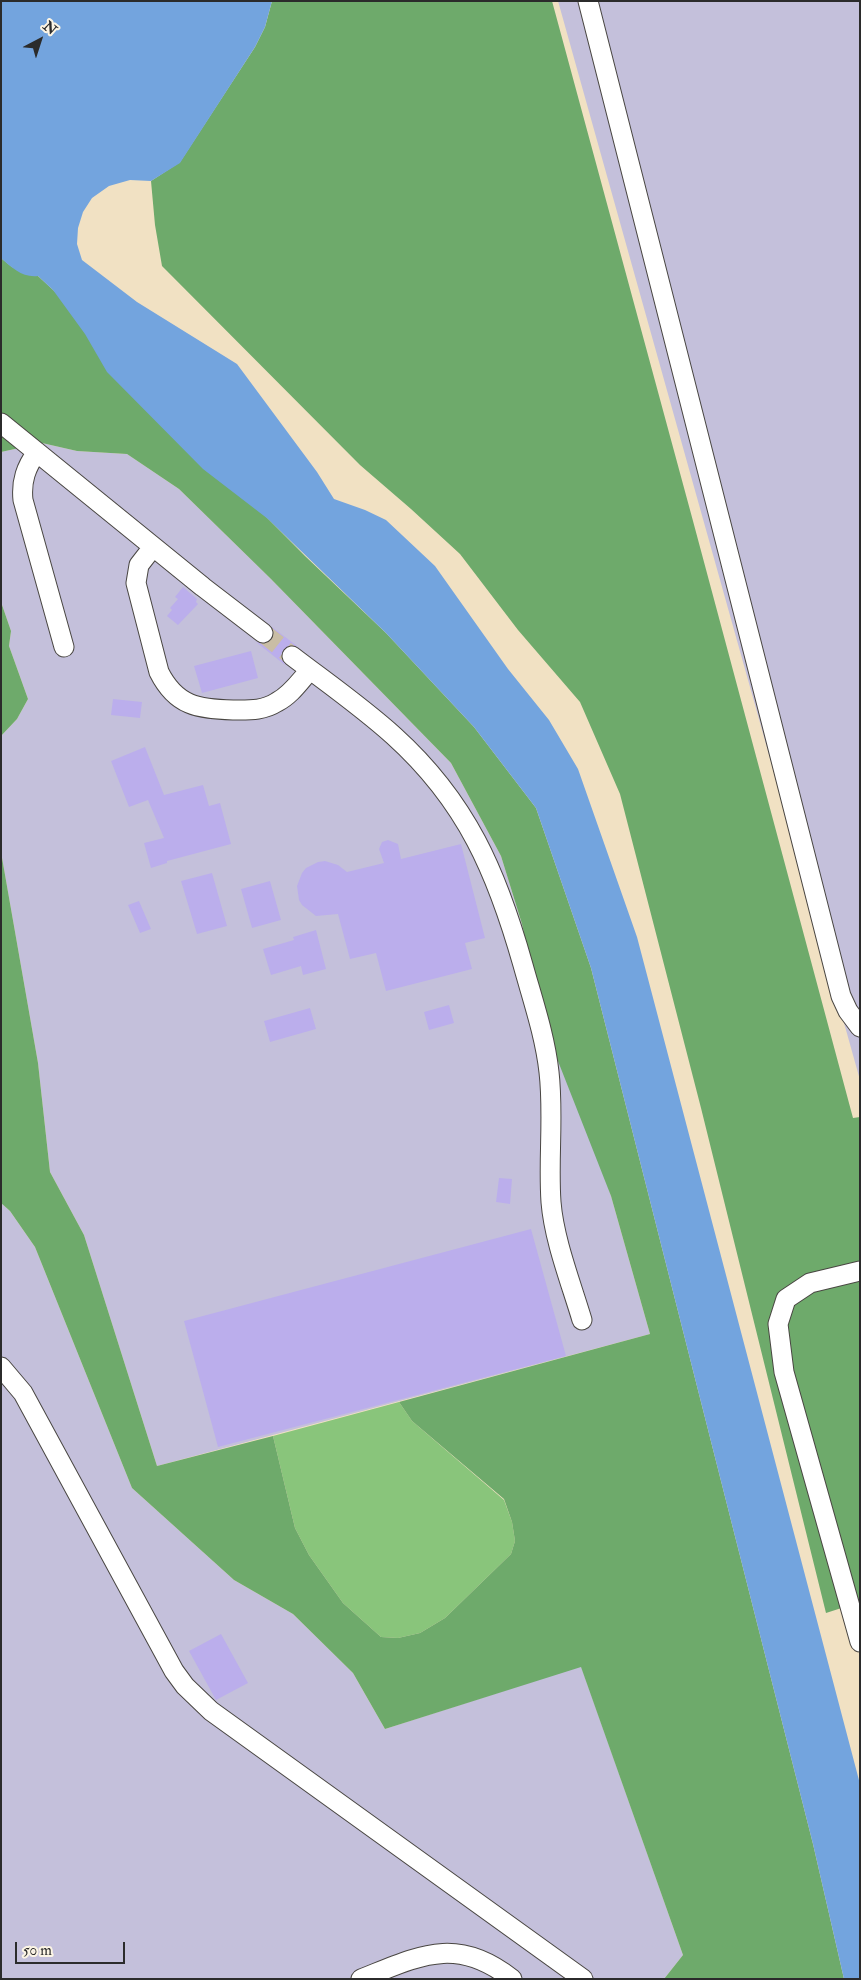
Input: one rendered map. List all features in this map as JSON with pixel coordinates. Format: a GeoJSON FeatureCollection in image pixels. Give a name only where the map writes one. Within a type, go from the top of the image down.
{"type":"FeatureCollection","features":[{"type":"Feature","properties":{"kind":"lane"},"geometry":{"type":"LineString","coordinates":[[588,1],[841,996],[848,1011],[860,1027]]}},
{"type":"Feature","properties":{"kind":"lane"},"geometry":{"type":"LineString","coordinates":[[1,423],[153,547],[263,633]]}},
{"type":"Feature","properties":{"kind":"lane"},"geometry":{"type":"LineString","coordinates":[[37,452],[25,472],[22,489],[23,500],[64,648]]}},
{"type":"Feature","properties":{"kind":"lane"},"geometry":{"type":"LineString","coordinates":[[153,547],[139,565],[136,584],[159,672],[177,696],[196,707],[255,711],[279,701],[289,694],[310,670]]}},
{"type":"Feature","properties":{"kind":"lane"},"geometry":{"type":"LineString","coordinates":[[292,656],[388,730],[429,771],[463,818],[494,877],[511,924],[544,1042],[550,1091],[552,1212],[556,1235],[582,1320]]}},
{"type":"Feature","properties":{"kind":"lane"},"geometry":{"type":"LineString","coordinates":[[860,1271],[810,1283],[786,1299],[778,1324],[784,1372],[860,1642]]}},
{"type":"Feature","properties":{"kind":"lane"},"geometry":{"type":"LineString","coordinates":[[1,1367],[8,1386],[23,1393],[174,1672],[197,1700],[583,1979]]}},
{"type":"Feature","properties":{"kind":"lane"},"geometry":{"type":"LineString","coordinates":[[361,1979],[418,1956],[449,1953],[479,1959],[499,1969],[512,1979]]}},
{"type":"Feature","properties":{"kind":"shaded area"},"geometry":{"type":"Polygon","coordinates":[[[558,1],[860,1],[860,1080],[558,1]]]}},
{"type":"Feature","properties":{"kind":"shaded area"},"geometry":{"type":"Polygon","coordinates":[[[42,443],[77,451],[127,454],[179,489],[271,579],[451,763],[501,856],[611,1196],[650,1334],[157,1466],[84,1235],[50,1172],[38,1063],[1,852],[1,736],[17,719],[28,699],[9,646],[11,631],[1,602],[1,452],[42,443]]]}},
{"type":"Feature","properties":{"kind":"shaded area"},"geometry":{"type":"Polygon","coordinates":[[[1,1203],[10,1211],[35,1247],[132,1488],[234,1580],[293,1614],[353,1673],[385,1729],[581,1666],[683,1955],[664,1979],[1,1979],[1,1203]]]}},
{"type":"Feature","properties":{"kind":"green space"},"geometry":{"type":"Polygon","coordinates":[[[272,1],[552,1],[853,1118],[860,1117],[860,1602],[826,1613],[701,1108],[620,794],[580,702],[518,630],[460,554],[360,465],[162,266],[155,225],[151,181],[180,162],[255,47],[265,27],[272,1]]]}},
{"type":"Feature","properties":{"kind":"green space"},"geometry":{"type":"Polygon","coordinates":[[[1,258],[12,267],[38,276],[77,312],[186,436],[305,556],[386,633],[474,727],[536,808],[591,968],[813,1844],[844,1979],[664,1979],[683,1955],[581,1667],[385,1729],[353,1673],[293,1614],[234,1580],[132,1488],[35,1247],[10,1211],[1,1203],[1,852],[38,1063],[50,1172],[84,1235],[157,1466],[273,1436],[295,1528],[309,1555],[343,1603],[381,1637],[398,1638],[420,1633],[445,1618],[511,1554],[515,1541],[512,1522],[504,1499],[412,1421],[399,1402],[650,1334],[611,1196],[545,1028],[522,924],[501,856],[451,763],[271,579],[179,489],[127,454],[77,451],[42,443],[1,452],[1,258]]]}},
{"type":"Feature","properties":{"kind":"green space"},"geometry":{"type":"Polygon","coordinates":[[[1,602],[11,631],[9,646],[28,699],[17,719],[1,736],[1,602]]]}},
{"type":"Feature","properties":{"kind":"green space"},"geometry":{"type":"Polygon","coordinates":[[[399,1402],[412,1421],[504,1500],[512,1522],[515,1541],[511,1554],[445,1618],[420,1633],[398,1638],[381,1637],[343,1603],[309,1555],[295,1528],[273,1436],[399,1402]]]}},
{"type":"Feature","properties":{"kind":"water"},"geometry":{"type":"Polygon","coordinates":[[[1,1],[272,1],[265,27],[255,47],[180,163],[151,181],[130,180],[109,186],[92,198],[83,212],[78,228],[77,244],[82,260],[137,302],[237,364],[317,472],[334,499],[386,520],[435,566],[508,669],[549,720],[578,769],[637,937],[860,1784],[860,1979],[844,1979],[813,1844],[591,968],[536,808],[474,727],[386,633],[268,519],[203,469],[107,372],[85,334],[53,290],[38,276],[23,274],[1,258],[1,1]]]}},
{"type":"Feature","properties":{"kind":"building"},"geometry":{"type":"Polygon","coordinates":[[[183,587],[197,599],[196,602],[198,604],[178,625],[167,616],[172,610],[170,608],[178,599],[175,597],[183,587]]]}},
{"type":"Feature","properties":{"kind":"building"},"geometry":{"type":"Polygon","coordinates":[[[272,627],[297,646],[288,646],[283,650],[281,655],[285,665],[256,642],[262,644],[272,640],[274,634],[272,627]]]}},
{"type":"Feature","properties":{"kind":"building"},"geometry":{"type":"Polygon","coordinates":[[[251,651],[258,678],[202,693],[194,666],[251,651]]]}},
{"type":"Feature","properties":{"kind":"building"},"geometry":{"type":"Polygon","coordinates":[[[113,699],[142,702],[140,718],[111,715],[113,699]]]}},
{"type":"Feature","properties":{"kind":"building"},"geometry":{"type":"Polygon","coordinates":[[[145,747],[164,795],[203,785],[209,806],[220,803],[231,844],[167,861],[167,863],[151,868],[144,843],[164,838],[148,800],[129,807],[111,761],[145,747]]]}},
{"type":"Feature","properties":{"kind":"building"},"geometry":{"type":"Polygon","coordinates":[[[388,840],[398,844],[401,859],[461,844],[485,938],[465,943],[472,969],[386,991],[376,953],[350,959],[338,914],[316,916],[302,905],[299,900],[297,886],[306,868],[325,861],[338,865],[347,872],[384,863],[379,849],[382,842],[388,840]]]}},
{"type":"Feature","properties":{"kind":"building"},"geometry":{"type":"Polygon","coordinates":[[[212,873],[227,926],[197,934],[181,881],[212,873]]]}},
{"type":"Feature","properties":{"kind":"building"},"geometry":{"type":"Polygon","coordinates":[[[270,881],[281,920],[252,928],[241,889],[270,881]]]}},
{"type":"Feature","properties":{"kind":"building"},"geometry":{"type":"Polygon","coordinates":[[[139,901],[151,929],[140,933],[128,905],[139,901]]]}},
{"type":"Feature","properties":{"kind":"building"},"geometry":{"type":"Polygon","coordinates":[[[316,930],[326,969],[303,975],[301,966],[271,975],[263,949],[294,940],[293,937],[316,930]]]}},
{"type":"Feature","properties":{"kind":"building"},"geometry":{"type":"Polygon","coordinates":[[[449,1005],[454,1023],[429,1030],[424,1012],[449,1005]]]}},
{"type":"Feature","properties":{"kind":"building"},"geometry":{"type":"Polygon","coordinates":[[[310,1008],[316,1029],[270,1042],[264,1021],[310,1008]]]}},
{"type":"Feature","properties":{"kind":"building"},"geometry":{"type":"Polygon","coordinates":[[[499,1178],[512,1179],[510,1204],[496,1202],[499,1178]]]}},
{"type":"Feature","properties":{"kind":"building"},"geometry":{"type":"Polygon","coordinates":[[[531,1229],[566,1356],[218,1447],[184,1321],[531,1229]]]}},
{"type":"Feature","properties":{"kind":"building"},"geometry":{"type":"Polygon","coordinates":[[[221,1634],[248,1683],[216,1700],[189,1651],[221,1634]]]}},
{"type":"Feature","properties":{"kind":"tunnel"},"geometry":{"type":"LineString","coordinates":[[263,633],[292,656]]}}]}
